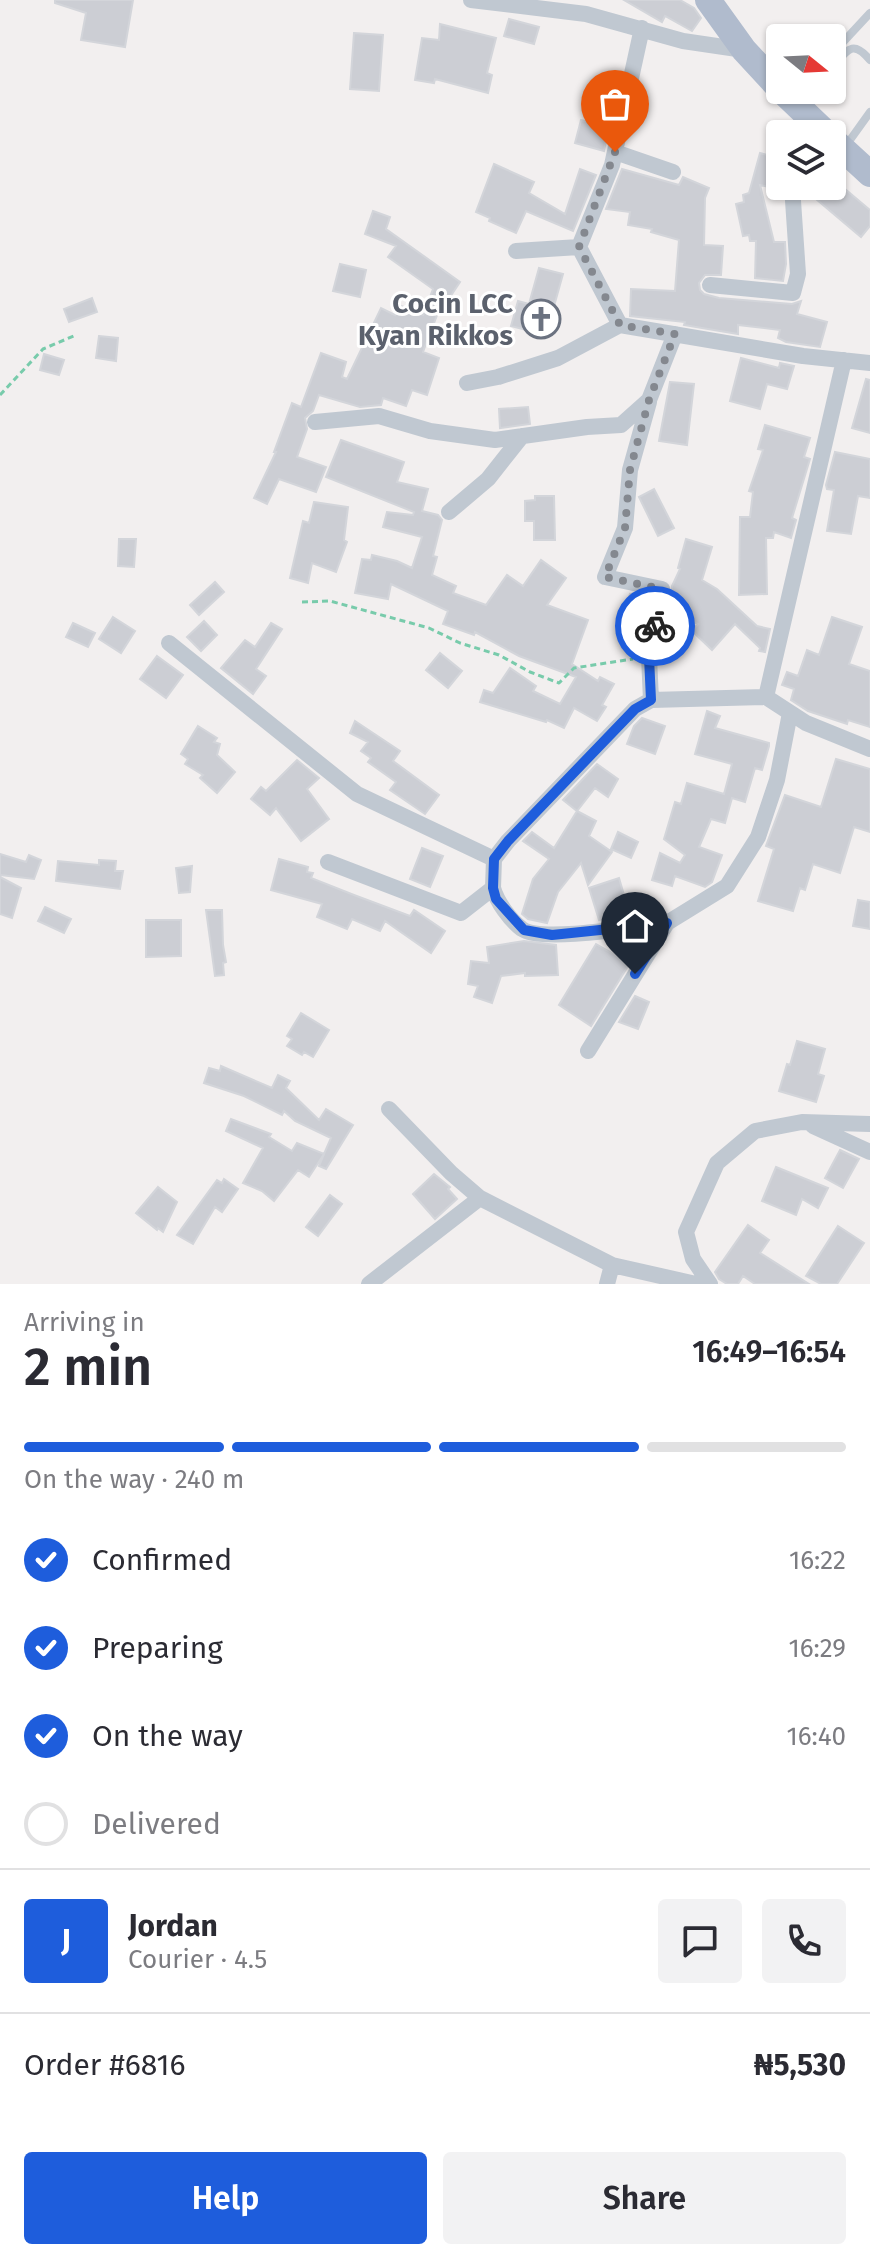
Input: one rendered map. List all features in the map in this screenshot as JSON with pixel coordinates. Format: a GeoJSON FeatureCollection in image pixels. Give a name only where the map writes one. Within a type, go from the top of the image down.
{"type":"FeatureCollection","features":[{"type":"Feature","properties":{"kind":"main road"},"geometry":{"type":"LineString","coordinates":[[708,0],[744,50],[766,72]]}},
{"type":"Feature","properties":{"kind":"main road"},"geometry":{"type":"LineString","coordinates":[[797,104],[813,120]]}},
{"type":"Feature","properties":{"kind":"main road"},"geometry":{"type":"LineString","coordinates":[[846,152],[870,174]]}},
{"type":"Feature","properties":{"kind":"street"},"geometry":{"type":"LineString","coordinates":[[471,0],[586,14],[683,41],[744,50]]}},
{"type":"Feature","properties":{"kind":"street"},"geometry":{"type":"LineString","coordinates":[[620,325],[579,247],[615,152],[642,28]]}},
{"type":"Feature","properties":{"kind":"street"},"geometry":{"type":"LineString","coordinates":[[615,152],[673,172]]}},
{"type":"Feature","properties":{"kind":"street"},"geometry":{"type":"LineString","coordinates":[[710,285],[793,293],[798,274],[793,200]]}},
{"type":"Feature","properties":{"kind":"street"},"geometry":{"type":"LineString","coordinates":[[516,251],[579,247]]}},
{"type":"Feature","properties":{"kind":"street"},"geometry":{"type":"LineString","coordinates":[[467,383],[498,377],[558,358],[620,325],[803,356],[870,363]]}},
{"type":"Feature","properties":{"kind":"street"},"geometry":{"type":"LineString","coordinates":[[651,700],[649,657],[662,589],[605,577],[625,528],[630,470],[649,400],[675,334]]}},
{"type":"Feature","properties":{"kind":"street"},"geometry":{"type":"LineString","coordinates":[[766,697],[844,360]]}},
{"type":"Feature","properties":{"kind":"street"},"geometry":{"type":"LineString","coordinates":[[315,422],[379,416],[430,431],[495,440],[621,425],[649,400]]}},
{"type":"Feature","properties":{"kind":"street"},"geometry":{"type":"LineString","coordinates":[[449,512],[488,479],[522,436]]}},
{"type":"Feature","properties":{"kind":"street"},"geometry":{"type":"LineString","coordinates":[[169,643],[357,794],[494,859]]}},
{"type":"Feature","properties":{"kind":"street"},"geometry":{"type":"LineString","coordinates":[[790,713],[777,780],[758,837],[727,886],[667,923],[552,935],[524,930],[496,899],[493,888],[494,859],[548,797],[635,709],[651,700],[766,697],[806,723],[870,749]]}},
{"type":"Feature","properties":{"kind":"street"},"geometry":{"type":"LineString","coordinates":[[328,862],[461,913],[493,888]]}},
{"type":"Feature","properties":{"kind":"street"},"geometry":{"type":"LineString","coordinates":[[588,1051],[667,923]]}},
{"type":"Feature","properties":{"kind":"street"},"geometry":{"type":"LineString","coordinates":[[389,1109],[451,1173],[480,1198],[612,1265],[696,1284]]}},
{"type":"Feature","properties":{"kind":"street"},"geometry":{"type":"LineString","coordinates":[[802,1122],[870,1152]]}},
{"type":"Feature","properties":{"kind":"street"},"geometry":{"type":"LineString","coordinates":[[710,1284],[693,1259],[686,1232],[717,1163],[755,1131],[802,1122],[870,1124]]}},
{"type":"Feature","properties":{"kind":"street"},"geometry":{"type":"LineString","coordinates":[[369,1284],[480,1198]]}},
{"type":"Feature","properties":{"kind":"street"},"geometry":{"type":"LineString","coordinates":[[607,1284],[612,1265]]}},
{"type":"Feature","properties":{"kind":"lane"},"geometry":{"type":"LineString","coordinates":[[846,39],[870,13]]}},
{"type":"Feature","properties":{"kind":"lane"},"geometry":{"type":"LineString","coordinates":[[846,52],[856,47],[870,60]]}},
{"type":"Feature","properties":{"kind":"lane"},"geometry":{"type":"LineString","coordinates":[[846,131],[870,112]]}},
{"type":"Feature","properties":{"kind":"path"},"geometry":{"type":"LineString","coordinates":[[0,395],[43,349],[76,335]]}},
{"type":"Feature","properties":{"kind":"path"},"geometry":{"type":"LineString","coordinates":[[302,602],[330,601],[429,628],[460,643],[499,655],[559,683],[574,668],[649,657]]}},
{"type":"Feature","properties":{"kind":"building"},"geometry":{"type":"Polygon","coordinates":[[[55,0],[133,0],[125,47],[81,40],[86,13],[55,3],[55,0]]]}},
{"type":"Feature","properties":{"kind":"building"},"geometry":{"type":"Polygon","coordinates":[[[624,0],[680,0],[694,8],[701,18],[692,31],[665,16],[662,22],[624,0]]]}},
{"type":"Feature","properties":{"kind":"building"},"geometry":{"type":"Polygon","coordinates":[[[509,19],[539,27],[534,44],[504,36],[509,19]]]}},
{"type":"Feature","properties":{"kind":"building"},"geometry":{"type":"Polygon","coordinates":[[[440,24],[496,38],[487,73],[492,75],[488,93],[435,79],[434,83],[415,80],[422,38],[439,40],[440,24]]]}},
{"type":"Feature","properties":{"kind":"building"},"geometry":{"type":"Polygon","coordinates":[[[354,33],[383,35],[379,91],[350,89],[354,33]]]}},
{"type":"Feature","properties":{"kind":"building"},"geometry":{"type":"Polygon","coordinates":[[[581,120],[609,127],[604,151],[575,143],[581,120]]]}},
{"type":"Feature","properties":{"kind":"building"},"geometry":{"type":"Polygon","coordinates":[[[760,153],[766,155],[766,186],[760,185],[774,242],[785,242],[783,281],[755,278],[756,241],[750,241],[749,235],[743,236],[736,204],[744,202],[743,195],[749,193],[760,153]]]}},
{"type":"Feature","properties":{"kind":"building"},"geometry":{"type":"Polygon","coordinates":[[[494,164],[534,182],[529,193],[565,214],[580,169],[596,175],[573,231],[526,211],[516,233],[476,212],[494,164]]]}},
{"type":"Feature","properties":{"kind":"building"},"geometry":{"type":"Polygon","coordinates":[[[622,169],[679,185],[683,177],[709,188],[705,198],[704,245],[723,246],[721,275],[705,275],[699,283],[700,290],[719,298],[792,304],[801,301],[797,314],[827,322],[820,347],[786,342],[778,338],[780,330],[738,325],[738,334],[684,325],[685,322],[630,316],[631,289],[675,291],[679,240],[651,232],[652,229],[628,225],[630,212],[606,209],[622,169]]]}},
{"type":"Feature","properties":{"kind":"building"},"geometry":{"type":"Polygon","coordinates":[[[846,190],[870,210],[870,226],[861,237],[817,200],[846,200],[846,190]]]}},
{"type":"Feature","properties":{"kind":"building"},"geometry":{"type":"Polygon","coordinates":[[[373,211],[390,217],[386,229],[460,282],[448,300],[444,297],[423,352],[439,358],[427,395],[412,390],[406,406],[383,398],[381,405],[360,407],[319,395],[313,411],[305,418],[307,429],[297,457],[326,467],[316,492],[279,479],[267,504],[254,498],[276,452],[292,403],[301,407],[321,353],[346,362],[342,377],[347,379],[381,308],[395,315],[399,305],[423,315],[433,289],[388,257],[396,246],[365,234],[373,211]]]}},
{"type":"Feature","properties":{"kind":"building"},"geometry":{"type":"Polygon","coordinates":[[[340,264],[366,270],[360,297],[333,291],[340,264]]]}},
{"type":"Feature","properties":{"kind":"building"},"geometry":{"type":"Polygon","coordinates":[[[539,268],[563,274],[546,335],[511,326],[518,301],[529,304],[539,268]]]}},
{"type":"Feature","properties":{"kind":"building"},"geometry":{"type":"Polygon","coordinates":[[[92,298],[97,312],[69,322],[64,309],[92,298]]]}},
{"type":"Feature","properties":{"kind":"building"},"geometry":{"type":"Polygon","coordinates":[[[99,336],[118,338],[116,361],[96,358],[99,336]]]}},
{"type":"Feature","properties":{"kind":"building"},"geometry":{"type":"Polygon","coordinates":[[[44,354],[64,360],[59,375],[40,370],[44,354]]]}},
{"type":"Feature","properties":{"kind":"building"},"geometry":{"type":"Polygon","coordinates":[[[741,358],[779,368],[780,363],[794,366],[787,389],[767,384],[760,409],[730,401],[741,358]]]}},
{"type":"Feature","properties":{"kind":"building"},"geometry":{"type":"Polygon","coordinates":[[[866,379],[870,380],[870,433],[852,428],[866,379]]]}},
{"type":"Feature","properties":{"kind":"building"},"geometry":{"type":"Polygon","coordinates":[[[670,382],[694,384],[687,445],[659,441],[670,382]]]}},
{"type":"Feature","properties":{"kind":"building"},"geometry":{"type":"Polygon","coordinates":[[[528,407],[530,424],[500,428],[499,409],[528,407]]]}},
{"type":"Feature","properties":{"kind":"building"},"geometry":{"type":"Polygon","coordinates":[[[765,425],[810,438],[804,457],[810,459],[792,518],[796,520],[791,538],[774,532],[773,538],[766,538],[767,594],[739,595],[740,517],[750,517],[753,492],[749,491],[763,450],[758,449],[765,425]]]}},
{"type":"Feature","properties":{"kind":"building"},"geometry":{"type":"Polygon","coordinates":[[[341,440],[404,462],[397,482],[428,489],[422,511],[438,515],[442,520],[433,556],[437,557],[432,575],[456,586],[453,593],[486,605],[507,575],[523,586],[541,560],[566,578],[547,605],[588,620],[572,664],[598,681],[600,677],[614,684],[597,721],[574,708],[564,728],[547,720],[480,702],[484,690],[493,693],[510,668],[536,686],[533,691],[560,704],[576,677],[519,656],[475,632],[474,635],[443,624],[448,611],[391,584],[388,599],[355,593],[362,559],[371,560],[372,555],[412,568],[422,537],[383,527],[387,512],[413,515],[414,512],[326,477],[341,440]]]}},
{"type":"Feature","properties":{"kind":"building"},"geometry":{"type":"Polygon","coordinates":[[[835,452],[870,459],[870,498],[858,496],[851,534],[827,531],[834,490],[827,489],[826,485],[835,452]]]}},
{"type":"Feature","properties":{"kind":"building"},"geometry":{"type":"Polygon","coordinates":[[[654,489],[674,528],[658,536],[639,497],[654,489]]]}},
{"type":"Feature","properties":{"kind":"building"},"geometry":{"type":"Polygon","coordinates":[[[535,496],[554,496],[555,540],[534,540],[534,521],[525,521],[525,501],[535,500],[535,496]]]}},
{"type":"Feature","properties":{"kind":"building"},"geometry":{"type":"Polygon","coordinates":[[[314,502],[348,507],[344,540],[347,542],[336,572],[312,563],[308,583],[290,578],[303,521],[309,523],[314,502]]]}},
{"type":"Feature","properties":{"kind":"building"},"geometry":{"type":"Polygon","coordinates":[[[119,539],[136,539],[134,567],[118,566],[119,539]]]}},
{"type":"Feature","properties":{"kind":"building"},"geometry":{"type":"Polygon","coordinates":[[[686,539],[712,547],[702,580],[717,589],[757,626],[770,629],[765,652],[759,651],[760,648],[735,624],[712,650],[692,631],[698,624],[669,610],[672,586],[680,569],[686,539]]]}},
{"type":"Feature","properties":{"kind":"building"},"geometry":{"type":"Polygon","coordinates":[[[215,582],[224,592],[199,615],[190,605],[215,582]]]}},
{"type":"Feature","properties":{"kind":"building"},"geometry":{"type":"Polygon","coordinates":[[[630,594],[649,601],[643,628],[621,620],[630,594]]]}},
{"type":"Feature","properties":{"kind":"building"},"geometry":{"type":"Polygon","coordinates":[[[113,617],[135,631],[121,653],[99,639],[113,617]]]}},
{"type":"Feature","properties":{"kind":"building"},"geometry":{"type":"Polygon","coordinates":[[[832,617],[862,627],[849,664],[870,671],[870,727],[848,720],[847,724],[808,711],[791,700],[794,689],[782,685],[787,672],[798,676],[807,650],[819,655],[832,617]]]}},
{"type":"Feature","properties":{"kind":"building"},"geometry":{"type":"Polygon","coordinates":[[[204,621],[217,635],[201,651],[187,637],[204,621]]]}},
{"type":"Feature","properties":{"kind":"building"},"geometry":{"type":"Polygon","coordinates":[[[73,623],[95,633],[88,647],[66,637],[73,623]]]}},
{"type":"Feature","properties":{"kind":"building"},"geometry":{"type":"Polygon","coordinates":[[[271,623],[282,629],[256,669],[266,676],[253,694],[221,668],[245,640],[255,647],[271,623]]]}},
{"type":"Feature","properties":{"kind":"building"},"geometry":{"type":"Polygon","coordinates":[[[440,653],[462,671],[448,688],[426,670],[440,653]]]}},
{"type":"Feature","properties":{"kind":"building"},"geometry":{"type":"Polygon","coordinates":[[[157,656],[183,675],[166,698],[140,679],[157,656]]]}},
{"type":"Feature","properties":{"kind":"building"},"geometry":{"type":"Polygon","coordinates":[[[707,711],[720,716],[715,728],[769,743],[769,746],[762,770],[755,768],[745,802],[732,798],[725,823],[711,819],[699,847],[722,855],[712,882],[705,887],[675,876],[672,886],[652,880],[660,853],[680,863],[685,855],[664,839],[675,802],[681,804],[687,783],[724,794],[732,764],[695,754],[707,711]]]}},
{"type":"Feature","properties":{"kind":"building"},"geometry":{"type":"Polygon","coordinates":[[[642,718],[665,726],[655,754],[627,744],[634,726],[642,718]]]}},
{"type":"Feature","properties":{"kind":"building"},"geometry":{"type":"Polygon","coordinates":[[[355,721],[400,751],[393,761],[439,795],[425,814],[390,790],[396,782],[368,762],[371,758],[361,751],[368,742],[350,733],[355,721]]]}},
{"type":"Feature","properties":{"kind":"building"},"geometry":{"type":"Polygon","coordinates":[[[198,726],[217,738],[214,742],[220,744],[217,755],[235,772],[217,793],[200,778],[203,775],[185,764],[188,759],[181,754],[198,726]]]}},
{"type":"Feature","properties":{"kind":"building"},"geometry":{"type":"Polygon","coordinates":[[[836,759],[870,769],[870,832],[854,827],[840,873],[813,864],[805,890],[800,888],[793,911],[758,901],[774,849],[766,846],[785,795],[821,807],[836,759]]]}},
{"type":"Feature","properties":{"kind":"building"},"geometry":{"type":"Polygon","coordinates":[[[297,760],[319,778],[307,789],[329,819],[301,841],[276,808],[270,815],[251,799],[261,787],[266,791],[297,760]]]}},
{"type":"Feature","properties":{"kind":"building"},"geometry":{"type":"Polygon","coordinates":[[[597,764],[618,779],[608,797],[595,788],[577,811],[563,800],[597,764]]]}},
{"type":"Feature","properties":{"kind":"building"},"geometry":{"type":"Polygon","coordinates":[[[577,811],[596,821],[589,836],[612,852],[588,885],[581,863],[558,892],[547,923],[528,919],[522,914],[533,879],[549,859],[523,841],[532,832],[554,848],[577,811]]]}},
{"type":"Feature","properties":{"kind":"building"},"geometry":{"type":"Polygon","coordinates":[[[618,832],[638,842],[631,858],[611,849],[618,832]]]}},
{"type":"Feature","properties":{"kind":"building"},"geometry":{"type":"Polygon","coordinates":[[[422,848],[443,856],[430,887],[410,879],[422,848]]]}},
{"type":"Feature","properties":{"kind":"building"},"geometry":{"type":"Polygon","coordinates":[[[0,854],[26,862],[29,855],[41,860],[34,879],[0,875],[0,854]]]}},
{"type":"Feature","properties":{"kind":"building"},"geometry":{"type":"Polygon","coordinates":[[[279,859],[308,867],[307,872],[313,873],[311,878],[354,895],[410,916],[414,910],[445,931],[431,953],[385,921],[380,931],[352,919],[347,929],[317,917],[322,904],[271,890],[279,859]]]}},
{"type":"Feature","properties":{"kind":"building"},"geometry":{"type":"Polygon","coordinates":[[[99,860],[116,861],[115,871],[123,871],[120,889],[56,881],[58,861],[99,865],[99,860]]]}},
{"type":"Feature","properties":{"kind":"building"},"geometry":{"type":"Polygon","coordinates":[[[192,866],[190,892],[179,893],[176,868],[192,866]]]}},
{"type":"Feature","properties":{"kind":"building"},"geometry":{"type":"Polygon","coordinates":[[[0,877],[21,888],[12,918],[0,914],[0,877]]]}},
{"type":"Feature","properties":{"kind":"building"},"geometry":{"type":"Polygon","coordinates":[[[619,878],[629,912],[599,920],[589,888],[619,878]]]}},
{"type":"Feature","properties":{"kind":"building"},"geometry":{"type":"Polygon","coordinates":[[[858,900],[870,902],[870,929],[853,926],[858,900]]]}},
{"type":"Feature","properties":{"kind":"building"},"geometry":{"type":"Polygon","coordinates":[[[45,907],[71,919],[64,933],[38,921],[45,907]]]}},
{"type":"Feature","properties":{"kind":"building"},"geometry":{"type":"Polygon","coordinates":[[[206,910],[222,910],[224,975],[215,976],[206,910]]]}},
{"type":"Feature","properties":{"kind":"building"},"geometry":{"type":"Polygon","coordinates":[[[146,920],[181,920],[181,956],[146,957],[146,920]]]}},
{"type":"Feature","properties":{"kind":"building"},"geometry":{"type":"Polygon","coordinates":[[[625,940],[641,940],[641,945],[591,1026],[559,1005],[596,944],[619,957],[625,940]]]}},
{"type":"Feature","properties":{"kind":"building"},"geometry":{"type":"Polygon","coordinates":[[[524,941],[556,945],[558,975],[525,976],[525,973],[501,976],[492,1003],[474,997],[478,986],[468,984],[471,961],[489,963],[487,947],[524,941]]]}},
{"type":"Feature","properties":{"kind":"building"},"geometry":{"type":"Polygon","coordinates":[[[635,996],[649,1002],[638,1029],[619,1022],[635,996]]]}},
{"type":"Feature","properties":{"kind":"building"},"geometry":{"type":"Polygon","coordinates":[[[301,1013],[329,1030],[313,1057],[304,1052],[302,1055],[287,1046],[292,1039],[287,1036],[301,1013]]]}},
{"type":"Feature","properties":{"kind":"building"},"geometry":{"type":"Polygon","coordinates":[[[797,1041],[825,1049],[818,1074],[824,1076],[816,1102],[779,1091],[797,1041]]]}},
{"type":"Feature","properties":{"kind":"building"},"geometry":{"type":"Polygon","coordinates":[[[221,1066],[272,1088],[278,1075],[290,1081],[286,1088],[319,1120],[326,1109],[353,1125],[326,1169],[319,1166],[331,1138],[295,1121],[284,1111],[282,1115],[244,1096],[204,1083],[209,1068],[220,1071],[221,1066]]]}},
{"type":"Feature","properties":{"kind":"building"},"geometry":{"type":"Polygon","coordinates":[[[231,1119],[271,1134],[269,1137],[292,1151],[297,1143],[324,1154],[309,1177],[298,1170],[274,1201],[262,1191],[243,1183],[263,1148],[226,1131],[231,1119]]]}},
{"type":"Feature","properties":{"kind":"building"},"geometry":{"type":"Polygon","coordinates":[[[840,1150],[859,1159],[843,1188],[825,1178],[840,1150]]]}},
{"type":"Feature","properties":{"kind":"building"},"geometry":{"type":"Polygon","coordinates":[[[776,1167],[828,1188],[818,1208],[802,1199],[796,1215],[762,1201],[776,1167]]]}},
{"type":"Feature","properties":{"kind":"building"},"geometry":{"type":"Polygon","coordinates":[[[434,1174],[450,1187],[448,1189],[457,1199],[435,1219],[413,1194],[434,1174]]]}},
{"type":"Feature","properties":{"kind":"building"},"geometry":{"type":"Polygon","coordinates":[[[224,1179],[238,1189],[222,1212],[215,1207],[193,1244],[177,1235],[217,1180],[222,1183],[224,1179]]]}},
{"type":"Feature","properties":{"kind":"building"},"geometry":{"type":"Polygon","coordinates":[[[158,1187],[177,1202],[163,1232],[136,1213],[158,1187]]]}},
{"type":"Feature","properties":{"kind":"building"},"geometry":{"type":"Polygon","coordinates":[[[330,1195],[342,1204],[318,1236],[306,1227],[330,1195]]]}},
{"type":"Feature","properties":{"kind":"building"},"geometry":{"type":"Polygon","coordinates":[[[748,1225],[769,1240],[760,1253],[809,1284],[755,1284],[743,1276],[738,1284],[727,1284],[719,1279],[715,1272],[748,1225]]]}},
{"type":"Feature","properties":{"kind":"building"},"geometry":{"type":"Polygon","coordinates":[[[838,1226],[864,1243],[837,1284],[821,1284],[806,1276],[838,1226]]]}},
{"type":"Feature","properties":{"kind":"way so far"},"geometry":{"type":"LineString","coordinates":[[615,152],[579,247],[620,325],[675,334],[649,400],[630,470],[625,528],[605,577],[662,589],[655,626]]}},
{"type":"Feature","properties":{"kind":"place","name":"Cocin LCC Kyan Rikkos"},"geometry":{"type":"Point","coordinates":[541,319]}},
{"type":"Feature","properties":{"kind":"route"},"geometry":{"type":"LineString","coordinates":[[635,974],[667,923],[552,935],[524,930],[496,899],[493,888],[494,859],[548,797],[635,709],[651,700],[649,657],[655,626]]}}]}
